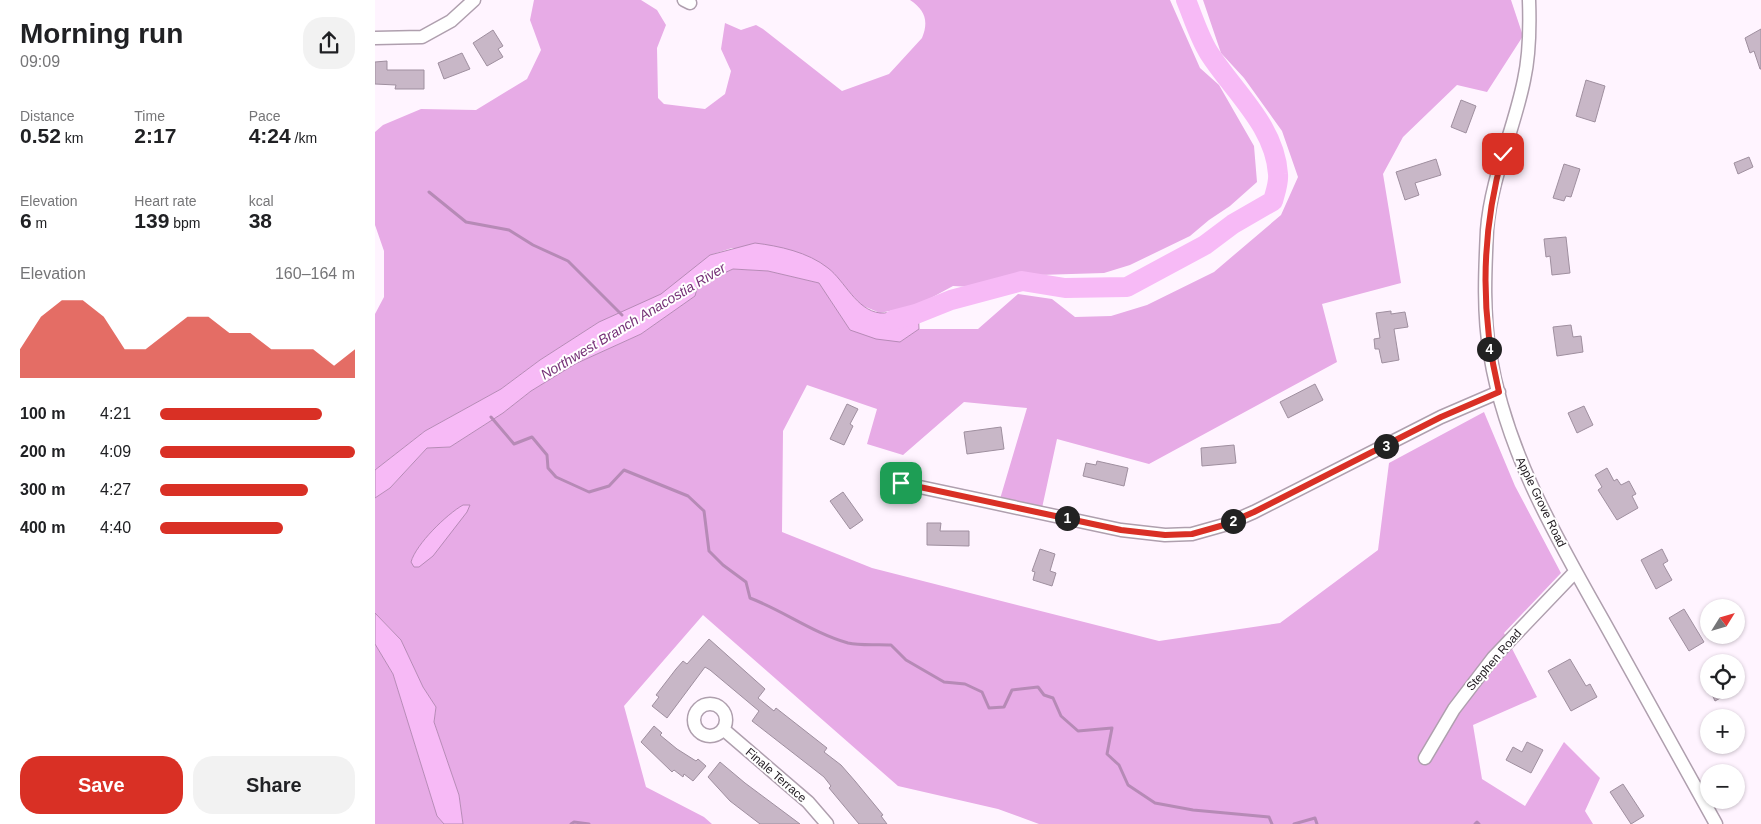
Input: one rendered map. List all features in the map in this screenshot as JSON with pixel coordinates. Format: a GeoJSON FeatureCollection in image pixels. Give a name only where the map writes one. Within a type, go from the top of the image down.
{"type":"FeatureCollection","features":[{"type":"Feature","properties":{"kind":"street"},"geometry":{"type":"LineString","coordinates":[[375,38],[423,37],[451,21],[474,0]]}},
{"type":"Feature","properties":{"kind":"street","name":"Apple Grove Road"},"geometry":{"type":"LineString","coordinates":[[1529,0],[1530,40],[1524,80],[1499,167],[1487,228],[1485,320],[1490,355],[1509,432],[1524,473],[1575,572],[1716,824]]}},
{"type":"Feature","properties":{"kind":"street"},"geometry":{"type":"LineString","coordinates":[[901,483],[1121,530],[1165,535],[1192,534],[1224,525],[1254,512],[1441,417],[1499,392]]}},
{"type":"Feature","properties":{"kind":"street","name":"Stephen Road"},"geometry":{"type":"LineString","coordinates":[[1425,758],[1454,708],[1493,658],[1575,572]]}},
{"type":"Feature","properties":{"kind":"street","name":"Finale Terrace"},"geometry":{"type":"LineString","coordinates":[[723,729],[807,802],[827,824]]}},
{"type":"Feature","properties":{"kind":"shaded area"},"geometry":{"type":"Polygon","coordinates":[[[534,0],[641,0],[657,10],[666,25],[657,48],[658,98],[664,104],[705,109],[725,94],[731,71],[721,49],[725,23],[741,30],[756,25],[763,29],[842,91],[889,74],[922,38],[925,26],[924,16],[919,8],[910,0],[1170,0],[1200,68],[1219,85],[1254,146],[1257,182],[1230,206],[1190,236],[1130,265],[1104,273],[1039,275],[973,287],[953,286],[918,305],[880,313],[861,305],[828,268],[732,248],[710,255],[661,295],[599,322],[540,360],[501,389],[425,431],[375,470],[375,314],[384,297],[384,251],[375,225],[375,132],[383,125],[421,109],[476,110],[527,79],[541,50],[530,20],[534,0]]]}},
{"type":"Feature","properties":{"kind":"shaded area"},"geometry":{"type":"Polygon","coordinates":[[[1203,0],[1511,0],[1523,36],[1487,92],[1457,85],[1403,137],[1383,174],[1401,283],[1322,304],[1337,362],[1149,464],[1057,439],[1042,508],[1000,499],[1027,408],[964,402],[903,455],[867,444],[877,409],[807,385],[783,431],[782,532],[872,568],[1159,641],[1280,623],[1378,550],[1389,463],[1484,412],[1515,486],[1561,573],[1504,633],[1537,697],[1473,725],[1482,779],[1525,806],[1564,742],[1600,778],[1585,811],[1593,824],[1039,824],[998,809],[898,786],[703,615],[624,706],[646,787],[704,817],[712,824],[463,824],[459,795],[434,722],[436,707],[423,687],[401,640],[375,613],[375,498],[390,488],[427,448],[450,447],[503,413],[531,391],[575,364],[641,334],[695,296],[698,285],[733,269],[768,271],[819,283],[850,330],[900,342],[919,329],[978,329],[1018,294],[1052,299],[1075,317],[1111,316],[1147,305],[1214,272],[1281,215],[1298,177],[1282,131],[1244,78],[1221,53],[1203,0]]]}},
{"type":"Feature","properties":{"kind":"shaded area"},"geometry":{"type":"Polygon","coordinates":[[[375,644],[393,674],[437,816],[444,824],[375,824],[375,644]]]}},
{"type":"Feature","properties":{"kind":"water"},"geometry":{"type":"Polygon","coordinates":[[[755,243],[793,251],[820,262],[834,274],[857,301],[872,311],[880,313],[889,312],[918,305],[919,329],[900,342],[876,339],[850,330],[819,283],[768,271],[733,269],[698,285],[695,296],[641,334],[575,364],[531,391],[503,413],[450,447],[427,448],[390,488],[375,498],[375,470],[425,431],[501,389],[540,360],[599,322],[661,294],[710,255],[755,243]]]}},
{"type":"Feature","properties":{"kind":"water"},"geometry":{"type":"Polygon","coordinates":[[[463,505],[470,505],[467,512],[433,556],[419,567],[414,567],[411,562],[425,538],[441,522],[463,505]]]}},
{"type":"Feature","properties":{"kind":"water"},"geometry":{"type":"Polygon","coordinates":[[[375,613],[401,640],[423,687],[436,707],[434,722],[459,795],[463,824],[444,824],[437,816],[393,674],[375,644],[375,613]]]}},
{"type":"Feature","properties":{"kind":"building"},"geometry":{"type":"Polygon","coordinates":[[[1761,29],[1760,69],[1754,51],[1750,53],[1745,38],[1761,29]]]}},
{"type":"Feature","properties":{"kind":"building"},"geometry":{"type":"Polygon","coordinates":[[[493,30],[503,46],[498,49],[503,57],[487,66],[473,43],[493,30]]]}},
{"type":"Feature","properties":{"kind":"building"},"geometry":{"type":"Polygon","coordinates":[[[462,53],[470,69],[444,79],[438,63],[462,53]]]}},
{"type":"Feature","properties":{"kind":"building"},"geometry":{"type":"Polygon","coordinates":[[[387,61],[387,70],[424,70],[424,89],[395,89],[396,85],[375,84],[375,62],[387,61]]]}},
{"type":"Feature","properties":{"kind":"building"},"geometry":{"type":"Polygon","coordinates":[[[1586,80],[1605,86],[1595,122],[1576,116],[1586,80]]]}},
{"type":"Feature","properties":{"kind":"building"},"geometry":{"type":"Polygon","coordinates":[[[1461,100],[1476,106],[1466,133],[1451,127],[1461,100]]]}},
{"type":"Feature","properties":{"kind":"building"},"geometry":{"type":"Polygon","coordinates":[[[1749,157],[1753,167],[1738,174],[1734,163],[1749,157]]]}},
{"type":"Feature","properties":{"kind":"building"},"geometry":{"type":"Polygon","coordinates":[[[1436,159],[1441,175],[1415,183],[1419,195],[1405,200],[1396,172],[1436,159]]]}},
{"type":"Feature","properties":{"kind":"building"},"geometry":{"type":"Polygon","coordinates":[[[1564,164],[1580,169],[1571,197],[1566,196],[1564,201],[1553,198],[1564,164]]]}},
{"type":"Feature","properties":{"kind":"building"},"geometry":{"type":"Polygon","coordinates":[[[1566,237],[1570,273],[1552,275],[1550,256],[1546,257],[1544,239],[1566,237]]]}},
{"type":"Feature","properties":{"kind":"building"},"geometry":{"type":"Polygon","coordinates":[[[1391,311],[1391,314],[1405,312],[1408,327],[1394,329],[1399,360],[1382,363],[1379,349],[1375,349],[1374,339],[1380,338],[1376,313],[1391,311]]]}},
{"type":"Feature","properties":{"kind":"building"},"geometry":{"type":"Polygon","coordinates":[[[1571,325],[1573,337],[1581,336],[1583,352],[1557,356],[1553,327],[1571,325]]]}},
{"type":"Feature","properties":{"kind":"building"},"geometry":{"type":"Polygon","coordinates":[[[1315,384],[1323,400],[1288,418],[1280,402],[1315,384]]]}},
{"type":"Feature","properties":{"kind":"building"},"geometry":{"type":"Polygon","coordinates":[[[847,404],[858,409],[850,424],[853,426],[844,445],[830,439],[847,404]]]}},
{"type":"Feature","properties":{"kind":"building"},"geometry":{"type":"Polygon","coordinates":[[[1584,406],[1593,425],[1577,433],[1568,413],[1584,406]]]}},
{"type":"Feature","properties":{"kind":"building"},"geometry":{"type":"Polygon","coordinates":[[[1001,427],[1004,449],[967,454],[964,432],[1001,427]]]}},
{"type":"Feature","properties":{"kind":"building"},"geometry":{"type":"Polygon","coordinates":[[[1234,445],[1236,463],[1202,466],[1201,448],[1234,445]]]}},
{"type":"Feature","properties":{"kind":"building"},"geometry":{"type":"Polygon","coordinates":[[[1097,461],[1128,468],[1124,486],[1083,476],[1086,463],[1096,465],[1097,461]]]}},
{"type":"Feature","properties":{"kind":"building"},"geometry":{"type":"Polygon","coordinates":[[[1607,468],[1614,481],[1617,479],[1621,485],[1629,481],[1636,494],[1632,496],[1638,508],[1617,520],[1598,490],[1602,487],[1595,475],[1607,468]]]}},
{"type":"Feature","properties":{"kind":"building"},"geometry":{"type":"Polygon","coordinates":[[[843,492],[863,520],[850,529],[830,501],[843,492]]]}},
{"type":"Feature","properties":{"kind":"building"},"geometry":{"type":"Polygon","coordinates":[[[927,523],[941,523],[940,531],[969,531],[969,546],[927,545],[927,523]]]}},
{"type":"Feature","properties":{"kind":"building"},"geometry":{"type":"Polygon","coordinates":[[[1040,549],[1055,554],[1050,571],[1056,573],[1052,586],[1033,580],[1035,572],[1032,571],[1040,549]]]}},
{"type":"Feature","properties":{"kind":"building"},"geometry":{"type":"Polygon","coordinates":[[[1662,549],[1668,561],[1663,564],[1672,580],[1656,589],[1641,560],[1662,549]]]}},
{"type":"Feature","properties":{"kind":"building"},"geometry":{"type":"Polygon","coordinates":[[[1684,609],[1700,635],[1701,644],[1689,651],[1669,618],[1684,609]]]}},
{"type":"Feature","properties":{"kind":"building"},"geometry":{"type":"Polygon","coordinates":[[[709,639],[765,689],[758,698],[774,711],[776,708],[827,748],[824,752],[841,765],[855,781],[883,815],[881,816],[887,824],[859,824],[829,788],[831,786],[824,777],[752,721],[759,711],[705,667],[667,718],[652,706],[659,697],[656,695],[676,669],[683,661],[687,664],[709,639]]]}},
{"type":"Feature","properties":{"kind":"building"},"geometry":{"type":"Polygon","coordinates":[[[1570,659],[1586,686],[1590,684],[1597,697],[1571,711],[1548,671],[1570,659]]]}},
{"type":"Feature","properties":{"kind":"building"},"geometry":{"type":"Polygon","coordinates":[[[654,726],[662,733],[660,735],[677,749],[696,761],[698,759],[706,766],[693,781],[684,774],[683,777],[674,770],[672,772],[641,742],[654,726]]]}},
{"type":"Feature","properties":{"kind":"building"},"geometry":{"type":"Polygon","coordinates":[[[1527,742],[1543,750],[1531,773],[1506,760],[1513,747],[1522,752],[1527,742]]]}},
{"type":"Feature","properties":{"kind":"building"},"geometry":{"type":"Polygon","coordinates":[[[720,762],[800,824],[760,824],[730,801],[708,777],[720,762]]]}},
{"type":"Feature","properties":{"kind":"building"},"geometry":{"type":"Polygon","coordinates":[[[1623,784],[1644,816],[1631,824],[1610,792],[1623,784]]]}},
{"type":"Feature","properties":{"kind":"waterway","name":"Northwest Branch Anacostia River"},"geometry":{"type":"LineString","coordinates":[[893,320],[916,314],[951,300],[1022,281],[1065,288],[1127,287],[1205,245],[1233,224],[1273,201],[1278,174],[1269,140],[1252,110],[1205,47],[1186,0]]}},
{"type":"Feature","properties":{"kind":"waterway"},"geometry":{"type":"LineString","coordinates":[[429,192],[466,222],[509,230],[533,245],[568,261],[622,315]]}},
{"type":"Feature","properties":{"kind":"waterway"},"geometry":{"type":"LineString","coordinates":[[491,417],[514,444],[532,437],[547,455],[548,468],[556,477],[589,492],[609,486],[624,470],[688,496],[704,511],[709,551],[723,565],[746,582],[750,598],[835,639],[853,644],[891,645],[906,660],[944,682],[965,684],[982,692],[989,708],[1004,707],[1012,690],[1038,687],[1044,695],[1053,698],[1061,716],[1078,731],[1112,728],[1107,754],[1119,765],[1128,785],[1155,803],[1193,810],[1269,817],[1272,824]]}},
{"type":"Feature","properties":{"kind":"waterway"},"geometry":{"type":"LineString","coordinates":[[1294,824],[1315,818],[1317,824]]}},
{"type":"Feature","properties":{"kind":"waterway"},"geometry":{"type":"LineString","coordinates":[[571,824],[574,822],[589,824]]}},
{"type":"Feature","properties":{"kind":"waterway"},"geometry":{"type":"LineString","coordinates":[[1475,824],[1477,822],[1479,824]]}},
{"type":"Feature","properties":{"kind":"route"},"geometry":{"type":"LineString","coordinates":[[901,483],[1121,530],[1165,535],[1192,534],[1224,525],[1254,512],[1441,417],[1499,392],[1490,355],[1485,320],[1487,228],[1503,154]]}}]}
